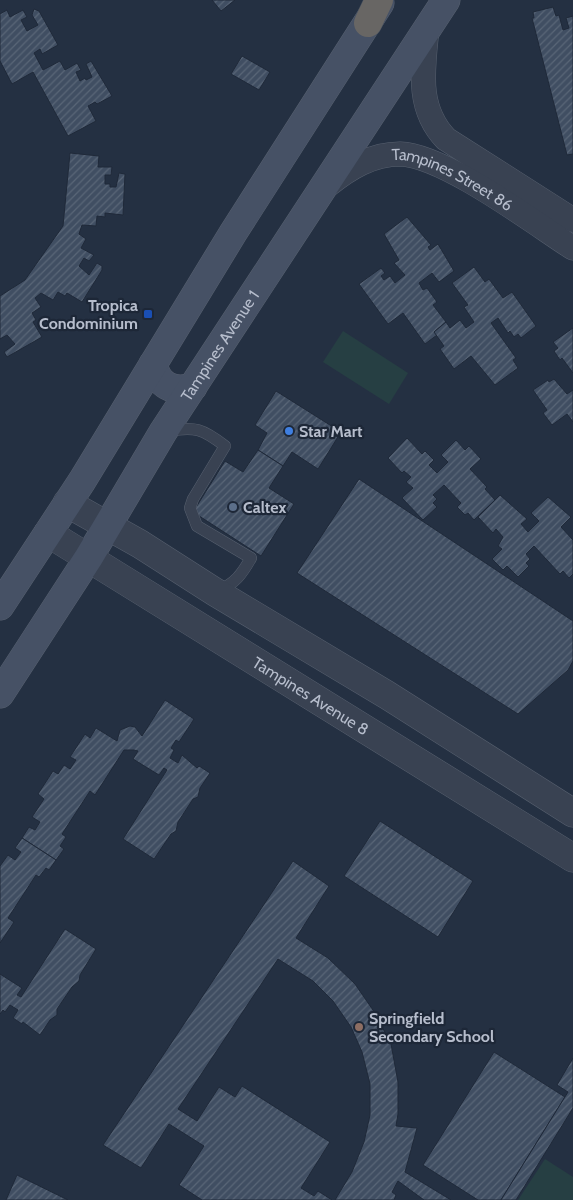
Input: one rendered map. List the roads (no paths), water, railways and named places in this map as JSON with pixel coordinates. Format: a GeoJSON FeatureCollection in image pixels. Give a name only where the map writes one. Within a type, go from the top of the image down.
{"type":"FeatureCollection","features":[{"type":"Feature","properties":{"kind":"main road","name":"Tampines Avenue 1"},"geometry":{"type":"LineString","coordinates":[[0,694],[89,557],[163,432],[446,0]]}},
{"type":"Feature","properties":{"kind":"main road"},"geometry":{"type":"LineString","coordinates":[[0,606],[67,503],[233,233],[376,8]]}},
{"type":"Feature","properties":{"kind":"main road"},"geometry":{"type":"LineString","coordinates":[[153,364],[159,381],[167,386],[176,390],[193,387]]}},
{"type":"Feature","properties":{"kind":"street","name":"Tampines Street 86"},"geometry":{"type":"LineString","coordinates":[[427,29],[422,81],[426,110],[433,124],[446,139],[573,220]]}},
{"type":"Feature","properties":{"kind":"street","name":"Tampines Street 86"},"geometry":{"type":"LineString","coordinates":[[325,187],[349,168],[370,159],[400,154],[428,160],[456,173],[573,248]]}},
{"type":"Feature","properties":{"kind":"street"},"geometry":{"type":"LineString","coordinates":[[67,503],[388,695],[573,813]]}},
{"type":"Feature","properties":{"kind":"street","name":"Tampines Avenue 8"},"geometry":{"type":"LineString","coordinates":[[48,533],[573,858]]}},
{"type":"Feature","properties":{"kind":"street"},"geometry":{"type":"LineString","coordinates":[[367,729],[388,695]]}},
{"type":"Feature","properties":{"kind":"lane"},"geometry":{"type":"LineString","coordinates":[[163,432],[190,428],[210,435],[225,446],[193,498],[190,508],[197,526],[251,558],[241,575],[229,587],[215,592]]}},
{"type":"Feature","properties":{"kind":"place","name":"Tropica Condominium"},"geometry":{"type":"Point","coordinates":[148,314]}},
{"type":"Feature","properties":{"kind":"place","name":"Star Mart"},"geometry":{"type":"Point","coordinates":[289,431]}},
{"type":"Feature","properties":{"kind":"place","name":"Caltex"},"geometry":{"type":"Point","coordinates":[233,507]}},
{"type":"Feature","properties":{"kind":"place","name":"Springfield Secondary School"},"geometry":{"type":"Point","coordinates":[359,1027]}}]}
